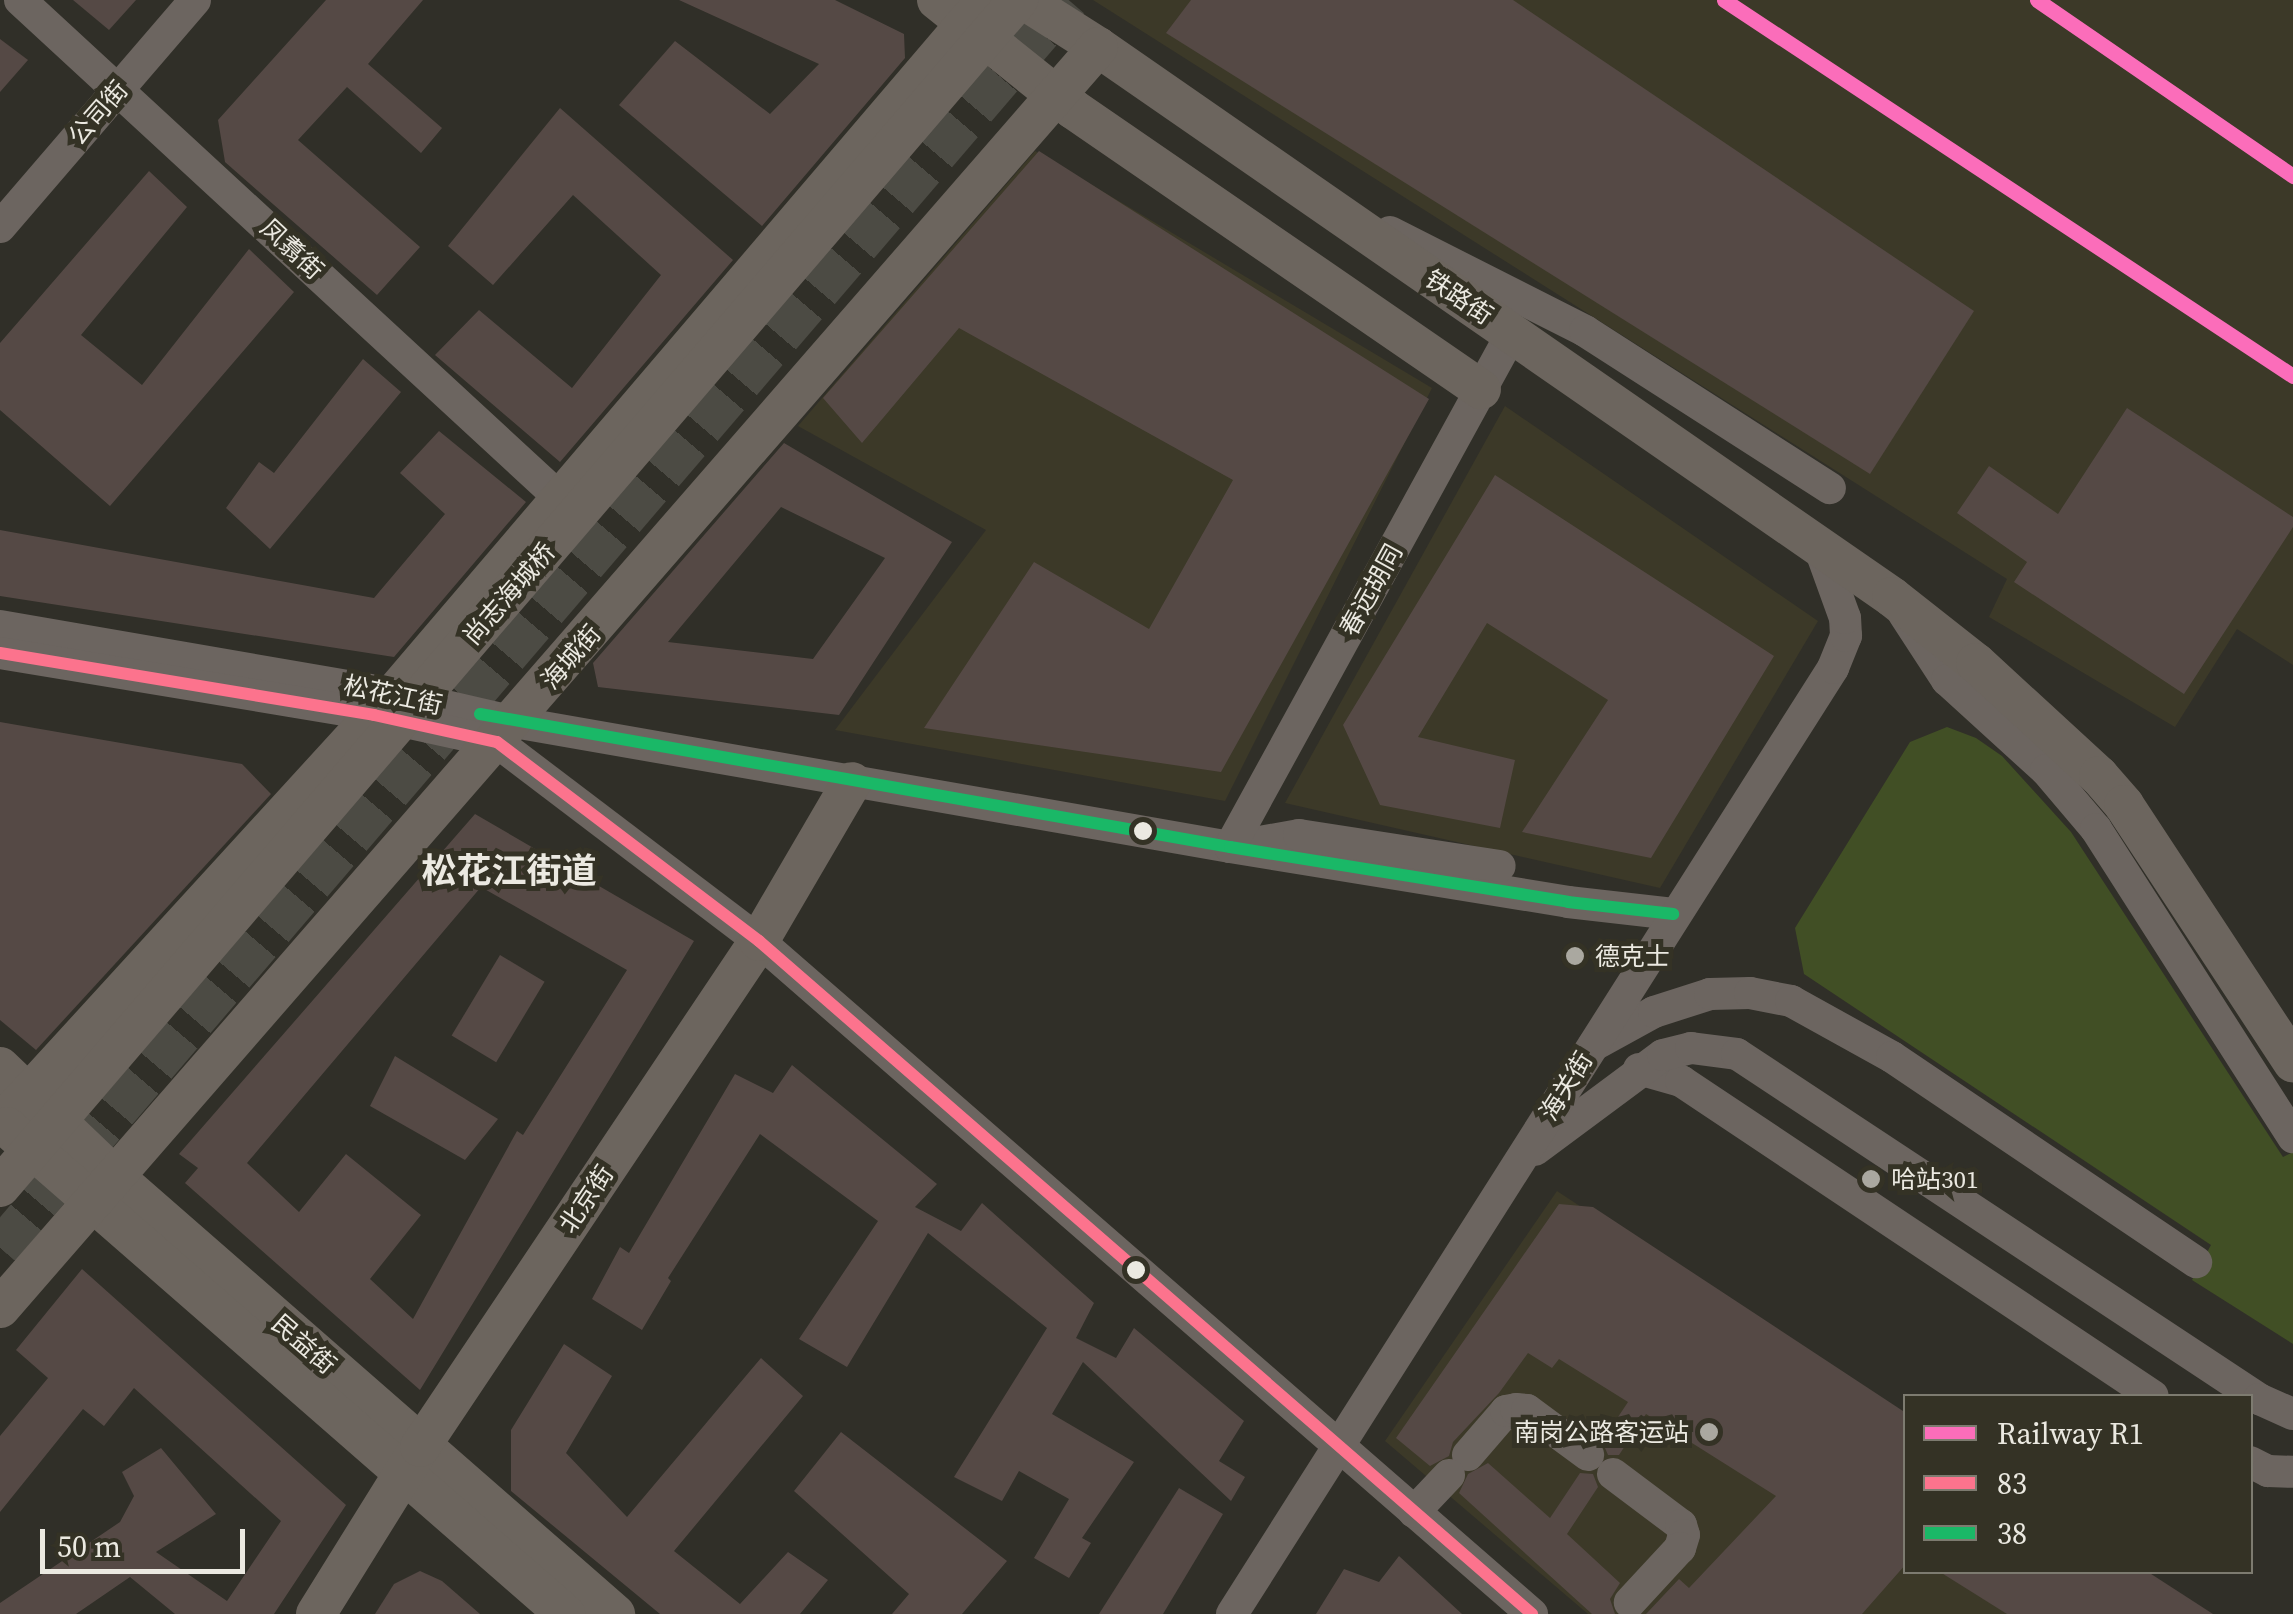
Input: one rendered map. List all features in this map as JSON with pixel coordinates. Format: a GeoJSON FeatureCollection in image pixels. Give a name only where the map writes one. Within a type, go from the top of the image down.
{"type":"FeatureCollection","features":[{"type":"Feature","properties":{"kind":"main road","name":"铁路街"},"geometry":{"type":"LineString","coordinates":[[1021,0],[1098,47],[1819,546],[1976,663],[2124,805],[2293,1062]]}},
{"type":"Feature","properties":{"kind":"main road","name":"尚志海城桥"},"geometry":{"type":"LineString","coordinates":[[0,1187],[1021,0]]}},
{"type":"Feature","properties":{"kind":"main road"},"geometry":{"type":"LineString","coordinates":[[1,1123],[384,704],[562,500],[962,8],[1056,96],[1481,390]]}},
{"type":"Feature","properties":{"kind":"main road","name":"海城街"},"geometry":{"type":"LineString","coordinates":[[0,1308],[506,732],[1098,47]]}},
{"type":"Feature","properties":{"kind":"main road","name":"北京街"},"geometry":{"type":"LineString","coordinates":[[316,1614],[412,1460],[758,941],[852,782]]}},
{"type":"Feature","properties":{"kind":"main road","name":"民益街"},"geometry":{"type":"LineString","coordinates":[[0,1067],[30,1094],[105,1191]]}},
{"type":"Feature","properties":{"kind":"main road","name":"民益街"},"geometry":{"type":"LineString","coordinates":[[1,1123],[105,1191],[412,1460],[565,1614]]}},
{"type":"Feature","properties":{"kind":"main road","name":"民益街"},"geometry":{"type":"LineString","coordinates":[[412,1460],[615,1614]]}},
{"type":"Feature","properties":{"kind":"street","name":"凤翥街"},"geometry":{"type":"LineString","coordinates":[[20,0],[562,500]]}},
{"type":"Feature","properties":{"kind":"street","name":"公司街"},"geometry":{"type":"LineString","coordinates":[[0,227],[195,0]]}},
{"type":"Feature","properties":{"kind":"street"},"geometry":{"type":"LineString","coordinates":[[1280,176],[1585,332],[1830,488]]}},
{"type":"Feature","properties":{"kind":"street","name":"春远胡同"},"geometry":{"type":"LineString","coordinates":[[1230,847],[1512,333]]}},
{"type":"Feature","properties":{"kind":"street","name":"海关街"},"geometry":{"type":"LineString","coordinates":[[1232,1614],[1843,650],[1845,618],[1819,546]]}},
{"type":"Feature","properties":{"kind":"street"},"geometry":{"type":"LineString","coordinates":[[1892,597],[1947,680],[2046,770],[2096,829],[2293,1137]]}},
{"type":"Feature","properties":{"kind":"street","name":"松花江街"},"geometry":{"type":"LineString","coordinates":[[0,626],[506,732],[852,782],[1230,847],[1673,914]]}},
{"type":"Feature","properties":{"kind":"street","name":"松花江街"},"geometry":{"type":"LineString","coordinates":[[0,653],[384,704]]}},
{"type":"Feature","properties":{"kind":"street"},"geometry":{"type":"LineString","coordinates":[[506,732],[758,941],[1532,1614]]}},
{"type":"Feature","properties":{"kind":"street"},"geometry":{"type":"LineString","coordinates":[[1230,847],[1300,835],[1500,866]]}},
{"type":"Feature","properties":{"kind":"street"},"geometry":{"type":"LineString","coordinates":[[1590,1048],[1654,1012],[1710,994],[1750,993],[1791,1001],[1892,1057],[2196,1262]]}},
{"type":"Feature","properties":{"kind":"street"},"geometry":{"type":"LineString","coordinates":[[1516,1165],[1639,1069],[1663,1055],[1691,1048],[1737,1054],[2251,1394]]}},
{"type":"Feature","properties":{"kind":"street"},"geometry":{"type":"LineString","coordinates":[[1639,1069],[1681,1081],[2150,1394]]}},
{"type":"Feature","properties":{"kind":"street"},"geometry":{"type":"LineString","coordinates":[[2253,1395],[2293,1414]]}},
{"type":"Feature","properties":{"kind":"street"},"geometry":{"type":"LineString","coordinates":[[1414,1512],[1506,1411],[1527,1410],[1681,1524],[1684,1535],[1680,1548],[1630,1602]]}},
{"type":"Feature","properties":{"kind":"street"},"geometry":{"type":"LineString","coordinates":[[2253,1464],[2268,1471],[2293,1472]]}},
{"type":"Feature","properties":{"kind":"shaded area"},"geometry":{"type":"Polygon","coordinates":[[[1093,0],[2293,0],[2293,665],[2237,629],[2175,727],[1989,617],[2007,579],[1093,0]]]}},
{"type":"Feature","properties":{"kind":"shaded area"},"geometry":{"type":"Polygon","coordinates":[[[1035,151],[1432,388],[1225,801],[835,730],[986,530],[798,426],[1035,151]]]}},
{"type":"Feature","properties":{"kind":"shaded area"},"geometry":{"type":"Polygon","coordinates":[[[1505,406],[1818,621],[1660,888],[1285,803],[1505,406]]]}},
{"type":"Feature","properties":{"kind":"shaded area"},"geometry":{"type":"Polygon","coordinates":[[[1557,1191],[1903,1420],[1903,1574],[2137,1574],[2199,1614],[1588,1614],[1385,1441],[1557,1191]]]}},
{"type":"Feature","properties":{"kind":"green space"},"geometry":{"type":"Polygon","coordinates":[[[1947,727],[1976,738],[2002,756],[2071,832],[2283,1157],[2293,1152],[2293,1344],[2192,1280],[2211,1245],[1804,974],[1795,928],[1910,742],[1947,727]]]}},
{"type":"Feature","properties":{"kind":"building"},"geometry":{"type":"Polygon","coordinates":[[[73,0],[136,0],[109,30],[73,0]]]}},
{"type":"Feature","properties":{"kind":"building"},"geometry":{"type":"Polygon","coordinates":[[[326,0],[423,0],[368,64],[442,128],[421,153],[347,87],[298,140],[420,247],[377,295],[225,162],[218,120],[326,0]]]}},
{"type":"Feature","properties":{"kind":"building"},"geometry":{"type":"Polygon","coordinates":[[[679,0],[835,0],[904,34],[905,58],[762,226],[619,105],[675,41],[770,114],[819,64],[679,0]]]}},
{"type":"Feature","properties":{"kind":"building"},"geometry":{"type":"Polygon","coordinates":[[[1191,0],[1513,0],[1974,311],[1870,474],[1166,33],[1191,0]]]}},
{"type":"Feature","properties":{"kind":"building"},"geometry":{"type":"Polygon","coordinates":[[[0,39],[28,60],[0,92],[0,39]]]}},
{"type":"Feature","properties":{"kind":"building"},"geometry":{"type":"Polygon","coordinates":[[[560,108],[733,260],[560,462],[435,355],[479,310],[572,388],[661,275],[573,195],[493,285],[448,246],[560,108]]]}},
{"type":"Feature","properties":{"kind":"building"},"geometry":{"type":"Polygon","coordinates":[[[1039,151],[1429,399],[1221,772],[924,728],[1034,562],[1149,629],[1233,480],[959,328],[862,443],[823,398],[1039,151]]]}},
{"type":"Feature","properties":{"kind":"building"},"geometry":{"type":"Polygon","coordinates":[[[149,171],[187,207],[81,335],[142,385],[249,249],[294,292],[110,506],[0,410],[0,343],[149,171]]]}},
{"type":"Feature","properties":{"kind":"building"},"geometry":{"type":"Polygon","coordinates":[[[363,359],[401,392],[270,549],[226,508],[259,462],[274,473],[363,359]]]}},
{"type":"Feature","properties":{"kind":"building"},"geometry":{"type":"Polygon","coordinates":[[[2127,408],[2293,517],[2293,527],[2184,694],[2014,582],[2027,562],[1957,513],[1989,466],[2058,514],[2127,408]]]}},
{"type":"Feature","properties":{"kind":"building"},"geometry":{"type":"Polygon","coordinates":[[[439,431],[526,502],[394,657],[0,596],[0,530],[374,598],[445,514],[400,473],[439,431]]]}},
{"type":"Feature","properties":{"kind":"building"},"geometry":{"type":"Polygon","coordinates":[[[784,443],[952,542],[839,715],[598,687],[593,663],[784,443]],[[781,507],[668,642],[813,659],[885,558],[781,507]]]}},
{"type":"Feature","properties":{"kind":"building"},"geometry":{"type":"Polygon","coordinates":[[[1495,475],[1774,656],[1651,858],[1522,832],[1608,700],[1487,623],[1418,737],[1515,760],[1500,828],[1380,805],[1343,725],[1495,475]]]}},
{"type":"Feature","properties":{"kind":"building"},"geometry":{"type":"Polygon","coordinates":[[[0,722],[242,764],[271,794],[36,1050],[0,1020],[0,722]]]}},
{"type":"Feature","properties":{"kind":"building"},"geometry":{"type":"Polygon","coordinates":[[[475,814],[694,941],[420,1390],[185,1183],[198,1168],[179,1154],[475,814]],[[481,887],[247,1163],[299,1212],[346,1154],[421,1215],[370,1279],[413,1319],[517,1131],[523,1135],[627,970],[481,887]]]}},
{"type":"Feature","properties":{"kind":"building"},"geometry":{"type":"Polygon","coordinates":[[[500,955],[545,982],[496,1062],[452,1036],[500,955]]]}},
{"type":"Feature","properties":{"kind":"building"},"geometry":{"type":"Polygon","coordinates":[[[395,1056],[498,1119],[465,1160],[370,1106],[395,1056]]]}},
{"type":"Feature","properties":{"kind":"building"},"geometry":{"type":"Polygon","coordinates":[[[792,1065],[937,1184],[915,1207],[961,1231],[982,1203],[1094,1303],[1076,1338],[1116,1358],[1134,1328],[1244,1421],[1219,1461],[1245,1477],[1231,1501],[1083,1362],[1052,1414],[1134,1462],[1082,1538],[1091,1543],[1069,1578],[1034,1558],[1069,1499],[1019,1471],[1002,1501],[954,1477],[1047,1328],[928,1233],[847,1367],[799,1339],[878,1221],[760,1134],[668,1278],[671,1281],[642,1330],[592,1299],[620,1247],[629,1253],[735,1074],[773,1093],[792,1065]]]}},
{"type":"Feature","properties":{"kind":"building"},"geometry":{"type":"Polygon","coordinates":[[[1559,1204],[1593,1207],[1903,1411],[1903,1567],[1862,1614],[1646,1614],[1679,1579],[1689,1588],[1776,1496],[1646,1414],[1619,1455],[1608,1455],[1602,1441],[1628,1402],[1559,1359],[1552,1368],[1528,1353],[1499,1393],[1453,1442],[1449,1456],[1430,1466],[1396,1438],[1559,1204]]]}},
{"type":"Feature","properties":{"kind":"building"},"geometry":{"type":"Polygon","coordinates":[[[82,1269],[346,1505],[274,1614],[175,1614],[130,1577],[76,1614],[0,1614],[0,1603],[120,1522],[134,1496],[122,1472],[161,1448],[216,1514],[156,1552],[227,1601],[281,1521],[134,1388],[104,1426],[83,1409],[0,1512],[0,1436],[48,1378],[16,1350],[82,1269]]]}},
{"type":"Feature","properties":{"kind":"building"},"geometry":{"type":"Polygon","coordinates":[[[564,1344],[612,1376],[566,1453],[627,1517],[761,1358],[803,1396],[674,1551],[740,1604],[788,1552],[828,1580],[800,1614],[660,1614],[511,1491],[511,1430],[564,1344]]]}},
{"type":"Feature","properties":{"kind":"building"},"geometry":{"type":"Polygon","coordinates":[[[841,1432],[1007,1561],[962,1614],[892,1614],[909,1594],[794,1491],[841,1432]]]}},
{"type":"Feature","properties":{"kind":"building"},"geometry":{"type":"Polygon","coordinates":[[[1488,1463],[1550,1518],[1580,1473],[1593,1474],[1598,1487],[1567,1534],[1620,1583],[1610,1599],[1615,1614],[1592,1614],[1459,1493],[1468,1474],[1488,1463]]]}},
{"type":"Feature","properties":{"kind":"building"},"geometry":{"type":"Polygon","coordinates":[[[1179,1488],[1223,1514],[1163,1614],[1099,1614],[1179,1488]]]}},
{"type":"Feature","properties":{"kind":"building"},"geometry":{"type":"Polygon","coordinates":[[[1399,1556],[1462,1614],[1316,1614],[1344,1569],[1379,1582],[1399,1556]]]}},
{"type":"Feature","properties":{"kind":"building"},"geometry":{"type":"Polygon","coordinates":[[[420,1571],[442,1581],[480,1614],[375,1614],[394,1584],[420,1571]]]}},
{"type":"Feature","properties":{"kind":"building"},"geometry":{"type":"Polygon","coordinates":[[[1943,1574],[2151,1574],[2213,1614],[2007,1614],[1943,1574]]]}},
{"type":"Feature","properties":{"kind":"tunnel"},"geometry":{"type":"LineString","coordinates":[[0,1248],[1069,0]]}},
{"type":"Feature","properties":{"kind":"rail line","name":"R1"},"geometry":{"type":"LineString","coordinates":[[1724,0],[2293,376]]}},
{"type":"Feature","properties":{"kind":"rail line","name":"R1"},"geometry":{"type":"LineString","coordinates":[[2037,0],[2293,176]]}},
{"type":"Feature","properties":{"kind":"transit line","name":"83"},"geometry":{"type":"LineString","coordinates":[[0,653],[374,715],[497,742],[759,941],[1532,1614]]}},
{"type":"Feature","properties":{"kind":"transit line","name":"38"},"geometry":{"type":"LineString","coordinates":[[480,714],[1230,847],[1568,902],[1673,914]]}},
{"type":"Feature","properties":{"kind":"place","name":"德克士"},"geometry":{"type":"Point","coordinates":[1575,956]}},
{"type":"Feature","properties":{"kind":"place","name":"哈站301"},"geometry":{"type":"Point","coordinates":[1871,1179]}},
{"type":"Feature","properties":{"kind":"place","name":"南岗公路客运站"},"geometry":{"type":"Point","coordinates":[1709,1432]}},
{"type":"Feature","properties":{"kind":"district","name":"松花江街道"},"geometry":{"type":"Point","coordinates":[509,871]}}]}
